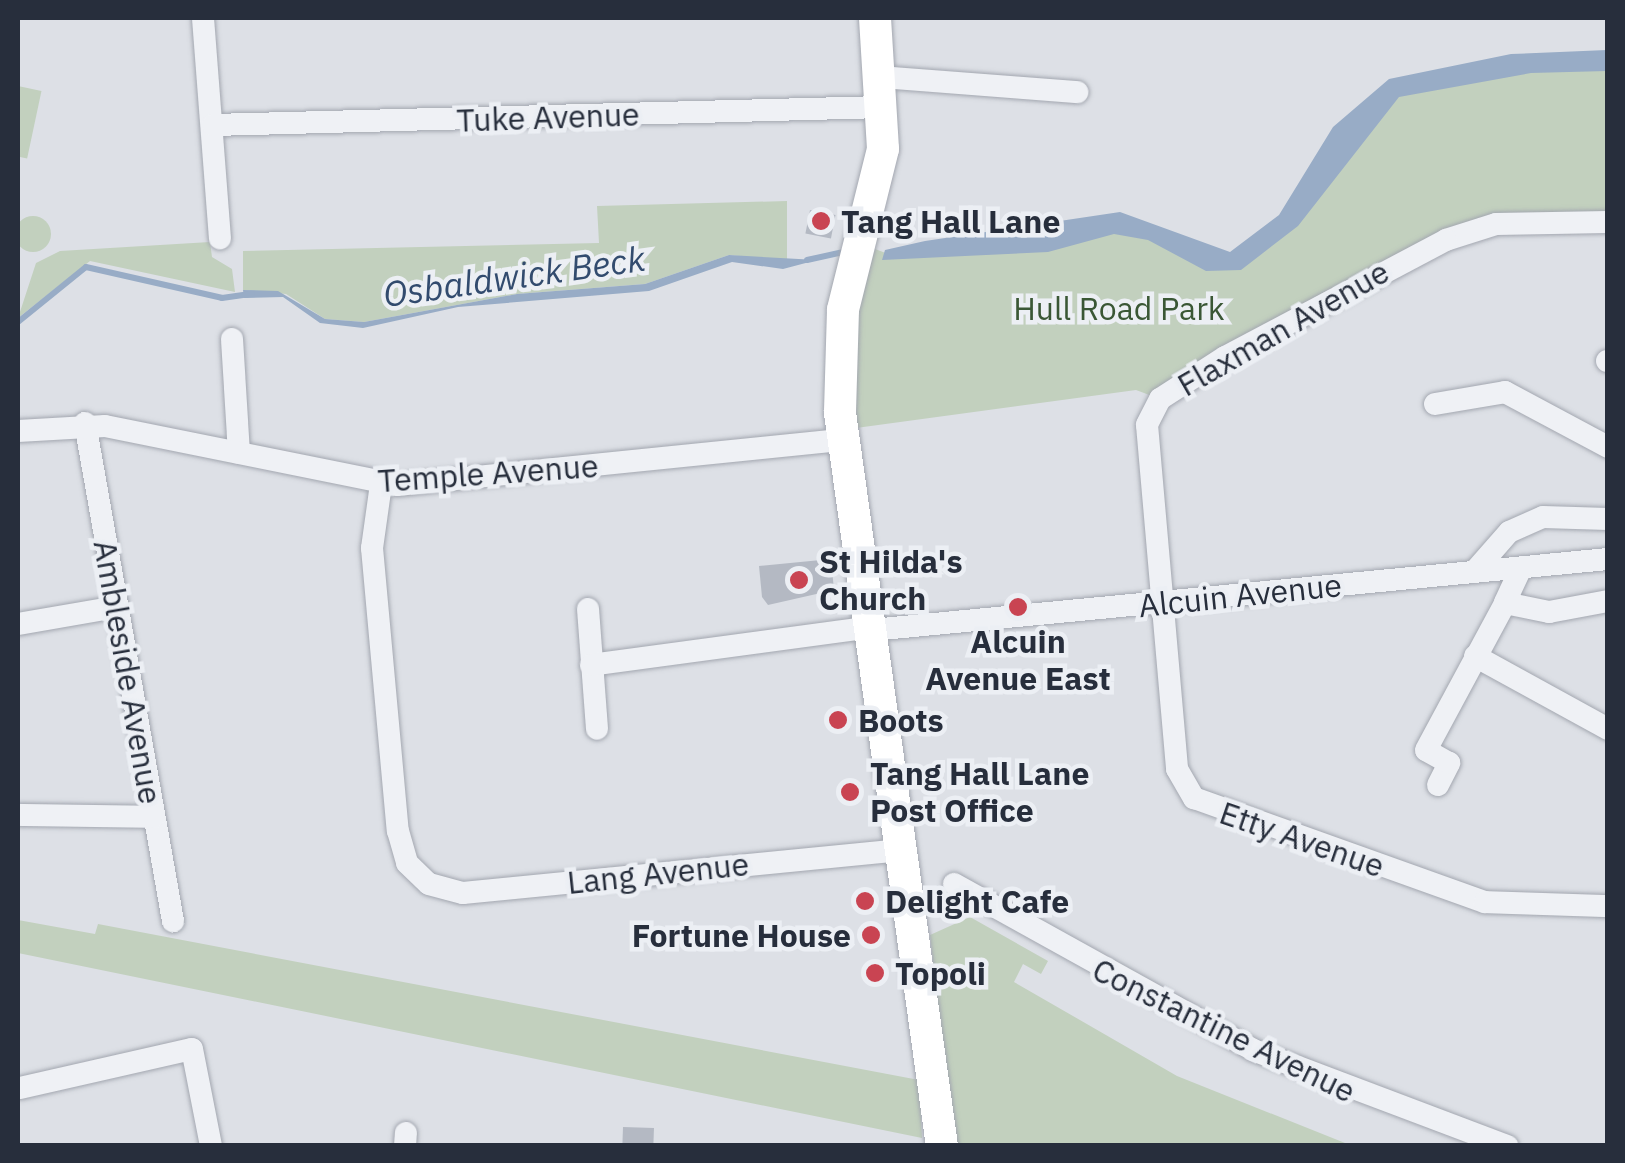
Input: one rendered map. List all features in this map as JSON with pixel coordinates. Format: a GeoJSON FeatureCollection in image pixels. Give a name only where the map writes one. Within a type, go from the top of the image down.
{"type":"FeatureCollection","features":[{"type":"Feature","properties":{"kind":"street"},"geometry":{"type":"LineString","coordinates":[[204,18],[220,238]]}},
{"type":"Feature","properties":{"kind":"street"},"geometry":{"type":"LineString","coordinates":[[875,18],[881,92],[880,182],[839,346],[843,440],[904,850],[942,1146]]}},
{"type":"Feature","properties":{"kind":"street","name":"Tuke Avenue"},"geometry":{"type":"LineString","coordinates":[[213,125],[881,92],[1077,92]]}},
{"type":"Feature","properties":{"kind":"street","name":"Flaxman Avenue"},"geometry":{"type":"LineString","coordinates":[[1164,602],[1147,425],[1160,399],[1349,285],[1446,240],[1513,222],[1608,222]]}},
{"type":"Feature","properties":{"kind":"street"},"geometry":{"type":"LineString","coordinates":[[232,340],[239,454]]}},
{"type":"Feature","properties":{"kind":"street"},"geometry":{"type":"LineString","coordinates":[[1435,404],[1505,392],[1608,447]]}},
{"type":"Feature","properties":{"kind":"street","name":"Temple Avenue"},"geometry":{"type":"LineString","coordinates":[[18,431],[84,423],[381,484],[843,440]]}},
{"type":"Feature","properties":{"kind":"street","name":"Ambleside Avenue"},"geometry":{"type":"LineString","coordinates":[[84,423],[173,921]]}},
{"type":"Feature","properties":{"kind":"street","name":"Lang Avenue"},"geometry":{"type":"LineString","coordinates":[[381,484],[373,562],[401,849],[416,874],[463,893],[904,850]]}},
{"type":"Feature","properties":{"kind":"street"},"geometry":{"type":"LineString","coordinates":[[1474,572],[1509,532],[1543,517],[1608,519]]}},
{"type":"Feature","properties":{"kind":"street","name":"Alcuin Avenue"},"geometry":{"type":"LineString","coordinates":[[591,665],[872,628],[1608,559]]}},
{"type":"Feature","properties":{"kind":"street"},"geometry":{"type":"LineString","coordinates":[[1438,785],[1449,762],[1426,750],[1521,568]]}},
{"type":"Feature","properties":{"kind":"street"},"geometry":{"type":"LineString","coordinates":[[1505,603],[1549,612],[1608,601]]}},
{"type":"Feature","properties":{"kind":"street","name":"Etty Avenue"},"geometry":{"type":"LineString","coordinates":[[1164,602],[1178,769],[1208,808],[1486,902],[1608,906]]}},
{"type":"Feature","properties":{"kind":"street"},"geometry":{"type":"LineString","coordinates":[[18,624],[116,607]]}},
{"type":"Feature","properties":{"kind":"street"},"geometry":{"type":"LineString","coordinates":[[588,610],[597,729]]}},
{"type":"Feature","properties":{"kind":"street"},"geometry":{"type":"LineString","coordinates":[[1475,656],[1608,729]]}},
{"type":"Feature","properties":{"kind":"street"},"geometry":{"type":"LineString","coordinates":[[18,814],[154,817]]}},
{"type":"Feature","properties":{"kind":"street","name":"Constantine Avenue"},"geometry":{"type":"LineString","coordinates":[[954,884],[1253,1050],[1507,1146]]}},
{"type":"Feature","properties":{"kind":"street"},"geometry":{"type":"LineString","coordinates":[[20,1088],[192,1049],[211,1146]]}},
{"type":"Feature","properties":{"kind":"green space","name":"Hull Road Park"},"geometry":{"type":"Polygon","coordinates":[[[1607,61],[1607,222],[1496,224],[1160,399],[1136,390],[856,428],[857,312],[875,249],[891,255],[1114,223],[1220,263],[1246,257],[1397,85],[1607,61]]]}},
{"type":"Feature","properties":{"kind":"green space"},"geometry":{"type":"Polygon","coordinates":[[[18,86],[41,91],[27,158],[18,157],[18,86]]]}},
{"type":"Feature","properties":{"kind":"green space"},"geometry":{"type":"Polygon","coordinates":[[[787,201],[787,261],[729,255],[645,284],[517,294],[364,322],[325,319],[286,294],[243,290],[243,251],[599,243],[597,206],[787,201]]]}},
{"type":"Feature","properties":{"kind":"green space"},"geometry":{"type":"Polygon","coordinates":[[[33,216],[46,221],[51,234],[46,247],[33,252],[20,247],[15,234],[20,221],[33,216]]]}},
{"type":"Feature","properties":{"kind":"green space"},"geometry":{"type":"Polygon","coordinates":[[[210,242],[212,257],[232,269],[235,292],[90,261],[18,318],[36,263],[60,251],[210,242]]]}},
{"type":"Feature","properties":{"kind":"green space"},"geometry":{"type":"Polygon","coordinates":[[[970,917],[1048,961],[1041,974],[1023,964],[1014,982],[1177,1076],[1350,1145],[954,1145],[930,935],[970,917]]]}},
{"type":"Feature","properties":{"kind":"green space"},"geometry":{"type":"Polygon","coordinates":[[[18,920],[95,934],[98,924],[919,1080],[922,1138],[18,953],[18,920]]]}},
{"type":"Feature","properties":{"kind":"water"},"geometry":{"type":"Polygon","coordinates":[[[1607,50],[1607,71],[1531,73],[1399,97],[1298,226],[1241,270],[1206,271],[1148,240],[1114,234],[1048,252],[882,260],[885,250],[925,241],[1120,212],[1230,252],[1279,215],[1333,127],[1389,79],[1511,54],[1607,50]]]}},
{"type":"Feature","properties":{"kind":"water"},"geometry":{"type":"Polygon","coordinates":[[[729,255],[817,260],[783,269],[732,262],[649,291],[458,307],[363,328],[320,323],[283,297],[244,298],[243,290],[278,291],[325,319],[364,322],[517,294],[645,284],[729,255]]]}},
{"type":"Feature","properties":{"kind":"building","name":"Tang Hall Lane"},"geometry":{"type":"Polygon","coordinates":[[[810,210],[836,215],[831,239],[805,234],[810,210]]]}},
{"type":"Feature","properties":{"kind":"building","name":"St Hilda's Church"},"geometry":{"type":"Polygon","coordinates":[[[831,559],[834,590],[768,605],[762,597],[759,566],[831,559]]]}},
{"type":"Feature","properties":{"kind":"building"},"geometry":{"type":"Polygon","coordinates":[[[623,1127],[654,1128],[653,1146],[622,1146],[623,1127]]]}},
{"type":"Feature","properties":{"kind":"waterway","name":"Osbaldwick Beck"},"geometry":{"type":"LineString","coordinates":[[807,260],[848,251]]}},
{"type":"Feature","properties":{"kind":"waterway","name":"Osbaldwick Beck"},"geometry":{"type":"LineString","coordinates":[[18,322],[86,267],[222,298],[252,294]]}},
{"type":"Feature","properties":{"kind":"place","name":"Tang Hall Lane"},"geometry":{"type":"Point","coordinates":[821,221]}},
{"type":"Feature","properties":{"kind":"place","name":"St Hilda's Church"},"geometry":{"type":"Point","coordinates":[799,580]}},
{"type":"Feature","properties":{"kind":"place","name":"Alcuin Avenue East"},"geometry":{"type":"Point","coordinates":[1018,607]}},
{"type":"Feature","properties":{"kind":"place","name":"Boots"},"geometry":{"type":"Point","coordinates":[838,720]}},
{"type":"Feature","properties":{"kind":"place","name":"Tang Hall Lane Post Office"},"geometry":{"type":"Point","coordinates":[850,792]}},
{"type":"Feature","properties":{"kind":"place","name":"Delight Cafe"},"geometry":{"type":"Point","coordinates":[865,901]}},
{"type":"Feature","properties":{"kind":"place","name":"Fortune House"},"geometry":{"type":"Point","coordinates":[871,935]}},
{"type":"Feature","properties":{"kind":"place","name":"Topoli"},"geometry":{"type":"Point","coordinates":[875,973]}}]}
